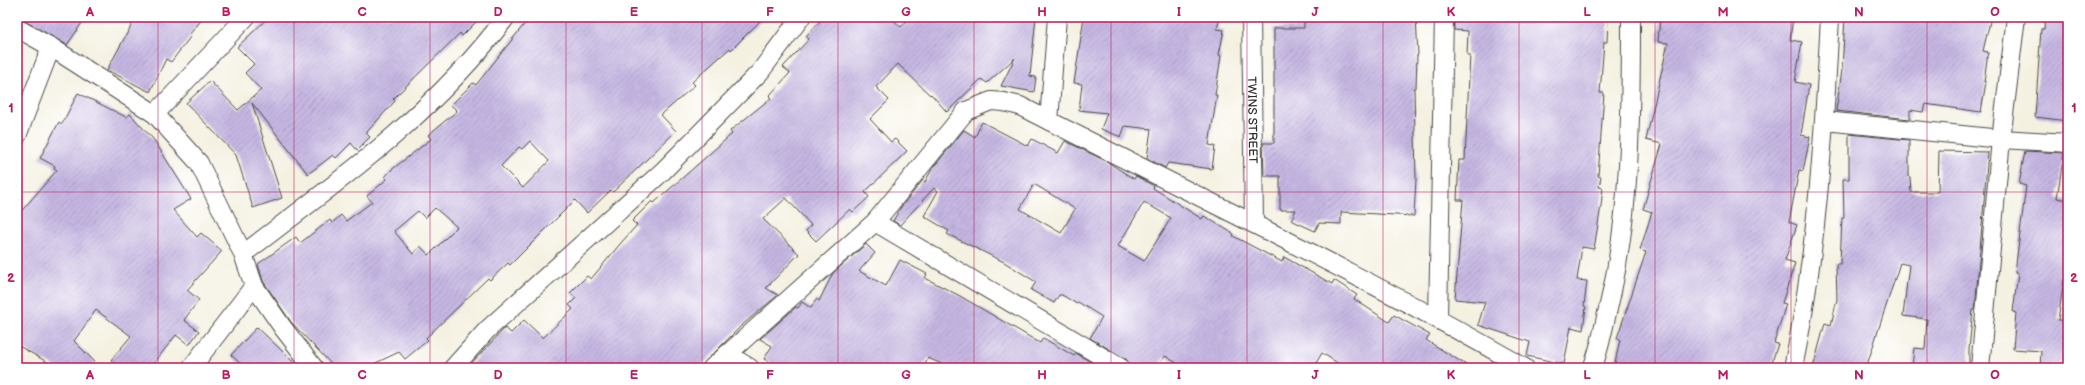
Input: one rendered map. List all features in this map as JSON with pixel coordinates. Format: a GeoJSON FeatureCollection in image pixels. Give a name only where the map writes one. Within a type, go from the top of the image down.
{"type":"FeatureCollection","features":[{"type":"Feature","properties":{"kind":"street"},"geometry":{"type":"LineString","coordinates":[[155,114],[246,17]]}},
{"type":"Feature","properties":{"kind":"street"},"geometry":{"type":"LineString","coordinates":[[243,254],[401,130],[455,79],[481,51],[506,17]]}},
{"type":"Feature","properties":{"kind":"street"},"geometry":{"type":"LineString","coordinates":[[453,368],[486,330],[662,171],[760,72],[801,17]]}},
{"type":"Feature","properties":{"kind":"street"},"geometry":{"type":"LineString","coordinates":[[1049,121],[1057,17]]}},
{"type":"Feature","properties":{"kind":"street","name":"TWINS STREET"},"geometry":{"type":"LineString","coordinates":[[1251,17],[1254,222]]}},
{"type":"Feature","properties":{"kind":"street"},"geometry":{"type":"LineString","coordinates":[[1438,318],[1444,17]]}},
{"type":"Feature","properties":{"kind":"street"},"geometry":{"type":"LineString","coordinates":[[1592,368],[1618,268],[1628,188],[1631,139],[1631,17]]}},
{"type":"Feature","properties":{"kind":"street"},"geometry":{"type":"LineString","coordinates":[[1794,368],[1805,311],[1825,121],[1830,17]]}},
{"type":"Feature","properties":{"kind":"street"},"geometry":{"type":"LineString","coordinates":[[1980,368],[2001,139],[2016,17]]}},
{"type":"Feature","properties":{"kind":"street"},"geometry":{"type":"LineString","coordinates":[[17,28],[51,47],[155,114],[199,163],[243,254],[254,286],[283,328],[314,368]]}},
{"type":"Feature","properties":{"kind":"street"},"geometry":{"type":"LineString","coordinates":[[17,136],[51,47]]}},
{"type":"Feature","properties":{"kind":"street"},"geometry":{"type":"LineString","coordinates":[[712,368],[875,222],[966,111],[991,101],[1004,102],[1020,106],[1254,222],[1438,318],[1525,368]]}},
{"type":"Feature","properties":{"kind":"street"},"geometry":{"type":"LineString","coordinates":[[1825,121],[2001,139],[2068,143]]}},
{"type":"Feature","properties":{"kind":"street"},"geometry":{"type":"LineString","coordinates":[[875,222],[1121,368]]}},
{"type":"Feature","properties":{"kind":"street"},"geometry":{"type":"LineString","coordinates":[[191,368],[254,286]]}},
{"type":"Feature","properties":{"kind":"street"},"geometry":{"type":"LineString","coordinates":[[727,354],[750,368]]}},
{"type":"Feature","properties":{"kind":"building"},"geometry":{"type":"Polygon","coordinates":[[[17,17],[86,17],[67,45],[17,17]]]}},
{"type":"Feature","properties":{"kind":"building"},"geometry":{"type":"Polygon","coordinates":[[[136,17],[204,17],[189,35],[191,36],[171,62],[166,59],[150,92],[107,70],[136,17]]]}},
{"type":"Feature","properties":{"kind":"building"},"geometry":{"type":"Polygon","coordinates":[[[269,17],[481,17],[462,36],[460,33],[393,99],[395,101],[366,133],[370,137],[357,150],[351,143],[336,158],[333,155],[308,174],[252,103],[282,198],[253,208],[236,155],[186,103],[210,81],[238,110],[261,90],[245,73],[254,64],[237,47],[269,17]]]}},
{"type":"Feature","properties":{"kind":"building"},"geometry":{"type":"Polygon","coordinates":[[[530,17],[764,17],[731,50],[730,48],[692,82],[695,85],[661,115],[676,131],[613,192],[611,190],[587,213],[575,200],[510,265],[508,263],[490,280],[488,278],[426,338],[428,340],[405,359],[399,352],[365,368],[335,368],[291,322],[263,281],[258,264],[296,237],[300,243],[330,220],[332,223],[341,215],[346,221],[372,202],[367,196],[387,179],[385,177],[390,171],[431,139],[428,135],[457,111],[451,105],[473,83],[476,85],[530,17]],[[530,141],[522,149],[519,147],[501,166],[523,188],[549,161],[530,141]],[[435,208],[425,218],[418,211],[394,231],[413,254],[420,246],[429,255],[457,227],[435,208]]]}},
{"type":"Feature","properties":{"kind":"building"},"geometry":{"type":"Polygon","coordinates":[[[824,17],[890,17],[901,27],[910,17],[1036,17],[1030,76],[1036,77],[1034,92],[1001,86],[1015,58],[987,83],[981,79],[947,112],[931,94],[930,95],[898,64],[876,87],[889,100],[870,119],[891,142],[895,139],[907,151],[865,192],[869,197],[853,212],[850,209],[816,241],[806,231],[811,225],[786,198],[763,219],[799,254],[766,288],[778,295],[740,327],[699,368],[467,368],[505,328],[511,333],[524,320],[543,338],[573,309],[569,305],[576,298],[570,293],[587,276],[591,279],[637,225],[632,221],[652,201],[654,203],[732,134],[730,131],[771,98],[769,96],[790,73],[783,67],[809,39],[806,36],[824,17]]]}},
{"type":"Feature","properties":{"kind":"building"},"geometry":{"type":"Polygon","coordinates":[[[1084,17],[1220,17],[1217,29],[1224,30],[1219,55],[1221,56],[1215,95],[1217,95],[1209,145],[1215,146],[1212,169],[1168,163],[1165,168],[1147,158],[1151,129],[1125,126],[1121,137],[1101,129],[1107,113],[1079,110],[1082,84],[1074,83],[1084,17]]]}},
{"type":"Feature","properties":{"kind":"building"},"geometry":{"type":"Polygon","coordinates":[[[1416,17],[1418,55],[1416,88],[1414,88],[1416,179],[1414,216],[1341,212],[1341,224],[1319,223],[1315,231],[1291,220],[1296,210],[1280,210],[1280,176],[1264,176],[1263,143],[1274,143],[1274,28],[1304,28],[1304,18],[1416,17]]]}},
{"type":"Feature","properties":{"kind":"building"},"geometry":{"type":"Polygon","coordinates":[[[1454,17],[1608,17],[1607,42],[1604,42],[1600,93],[1604,93],[1598,176],[1601,177],[1599,187],[1603,188],[1601,206],[1594,249],[1582,247],[1577,280],[1587,281],[1583,330],[1571,327],[1564,364],[1527,356],[1530,342],[1478,325],[1485,302],[1455,299],[1463,200],[1457,200],[1459,160],[1465,160],[1470,55],[1467,55],[1468,31],[1454,30],[1454,17]]]}},
{"type":"Feature","properties":{"kind":"building"},"geometry":{"type":"Polygon","coordinates":[[[1660,17],[1793,17],[1790,40],[1802,42],[1795,82],[1809,85],[1801,135],[1810,137],[1803,171],[1799,170],[1789,222],[1797,225],[1785,260],[1795,263],[1782,303],[1786,304],[1774,343],[1778,344],[1770,368],[1614,368],[1620,339],[1617,338],[1646,252],[1640,250],[1652,212],[1643,209],[1662,144],[1646,140],[1668,43],[1658,42],[1660,17]]]}},
{"type":"Feature","properties":{"kind":"building"},"geometry":{"type":"Polygon","coordinates":[[[1845,17],[1991,17],[1983,51],[1988,52],[1984,82],[1986,82],[1981,112],[1925,104],[1923,112],[1910,110],[1910,119],[1836,111],[1842,70],[1845,17]]]}},
{"type":"Feature","properties":{"kind":"building"},"geometry":{"type":"Polygon","coordinates":[[[2045,17],[2068,17],[2068,121],[2035,117],[2041,29],[2044,29],[2045,17]]]}},
{"type":"Feature","properties":{"kind":"building"},"geometry":{"type":"Polygon","coordinates":[[[78,93],[126,117],[130,114],[154,140],[191,199],[173,210],[197,237],[201,233],[222,251],[187,290],[199,300],[184,320],[199,331],[189,345],[176,335],[150,368],[120,368],[111,360],[131,336],[96,310],[74,341],[101,368],[58,368],[17,345],[17,216],[57,170],[54,168],[55,166],[40,158],[59,122],[62,124],[78,93]]]}},
{"type":"Feature","properties":{"kind":"building"},"geometry":{"type":"Polygon","coordinates":[[[982,122],[1028,146],[1032,139],[1058,153],[1065,141],[1106,161],[1134,179],[1136,176],[1154,186],[1153,188],[1202,219],[1204,216],[1234,234],[1233,236],[1282,262],[1284,257],[1332,284],[1334,280],[1357,295],[1354,299],[1389,322],[1394,315],[1430,335],[1426,340],[1471,368],[1345,368],[1322,353],[1313,368],[1185,368],[1165,356],[1157,368],[1131,368],[1126,359],[1090,338],[1102,317],[1078,302],[1077,304],[1062,295],[1059,295],[1054,303],[1031,290],[1036,282],[1004,262],[947,234],[949,231],[924,216],[938,191],[934,188],[900,225],[893,221],[901,207],[923,180],[925,182],[932,169],[964,130],[975,137],[982,122]],[[1034,184],[1020,209],[1061,233],[1075,209],[1034,184]],[[1144,202],[1118,246],[1144,261],[1171,218],[1144,202]]]}},
{"type":"Feature","properties":{"kind":"building"},"geometry":{"type":"Polygon","coordinates":[[[1849,134],[1909,140],[1909,177],[1911,192],[1938,192],[1939,151],[1988,152],[1975,310],[1973,310],[1969,349],[1969,368],[1912,368],[1914,348],[1925,349],[1927,319],[1903,316],[1909,265],[1900,263],[1866,368],[1813,368],[1825,323],[1831,325],[1837,299],[1836,264],[1840,264],[1842,218],[1844,218],[1843,179],[1849,179],[1849,134]]]}},
{"type":"Feature","properties":{"kind":"building"},"geometry":{"type":"Polygon","coordinates":[[[2025,151],[2064,153],[2057,198],[2068,200],[2068,281],[2064,280],[2058,320],[2068,321],[2068,368],[2040,368],[2041,351],[2013,349],[2016,313],[2013,312],[2018,273],[2015,272],[2026,186],[2019,184],[2025,151]]]}},
{"type":"Feature","properties":{"kind":"building"},"geometry":{"type":"Polygon","coordinates":[[[866,244],[875,253],[859,271],[886,286],[900,260],[927,274],[925,278],[960,296],[1040,343],[1043,338],[1074,356],[1076,353],[1100,368],[951,368],[928,358],[922,368],[779,368],[764,359],[772,346],[760,339],[796,307],[798,308],[802,302],[811,308],[816,299],[819,301],[833,273],[866,244]]]}},
{"type":"Feature","properties":{"kind":"building"},"geometry":{"type":"Polygon","coordinates":[[[257,327],[299,368],[245,368],[231,355],[257,327]]]}}]}
